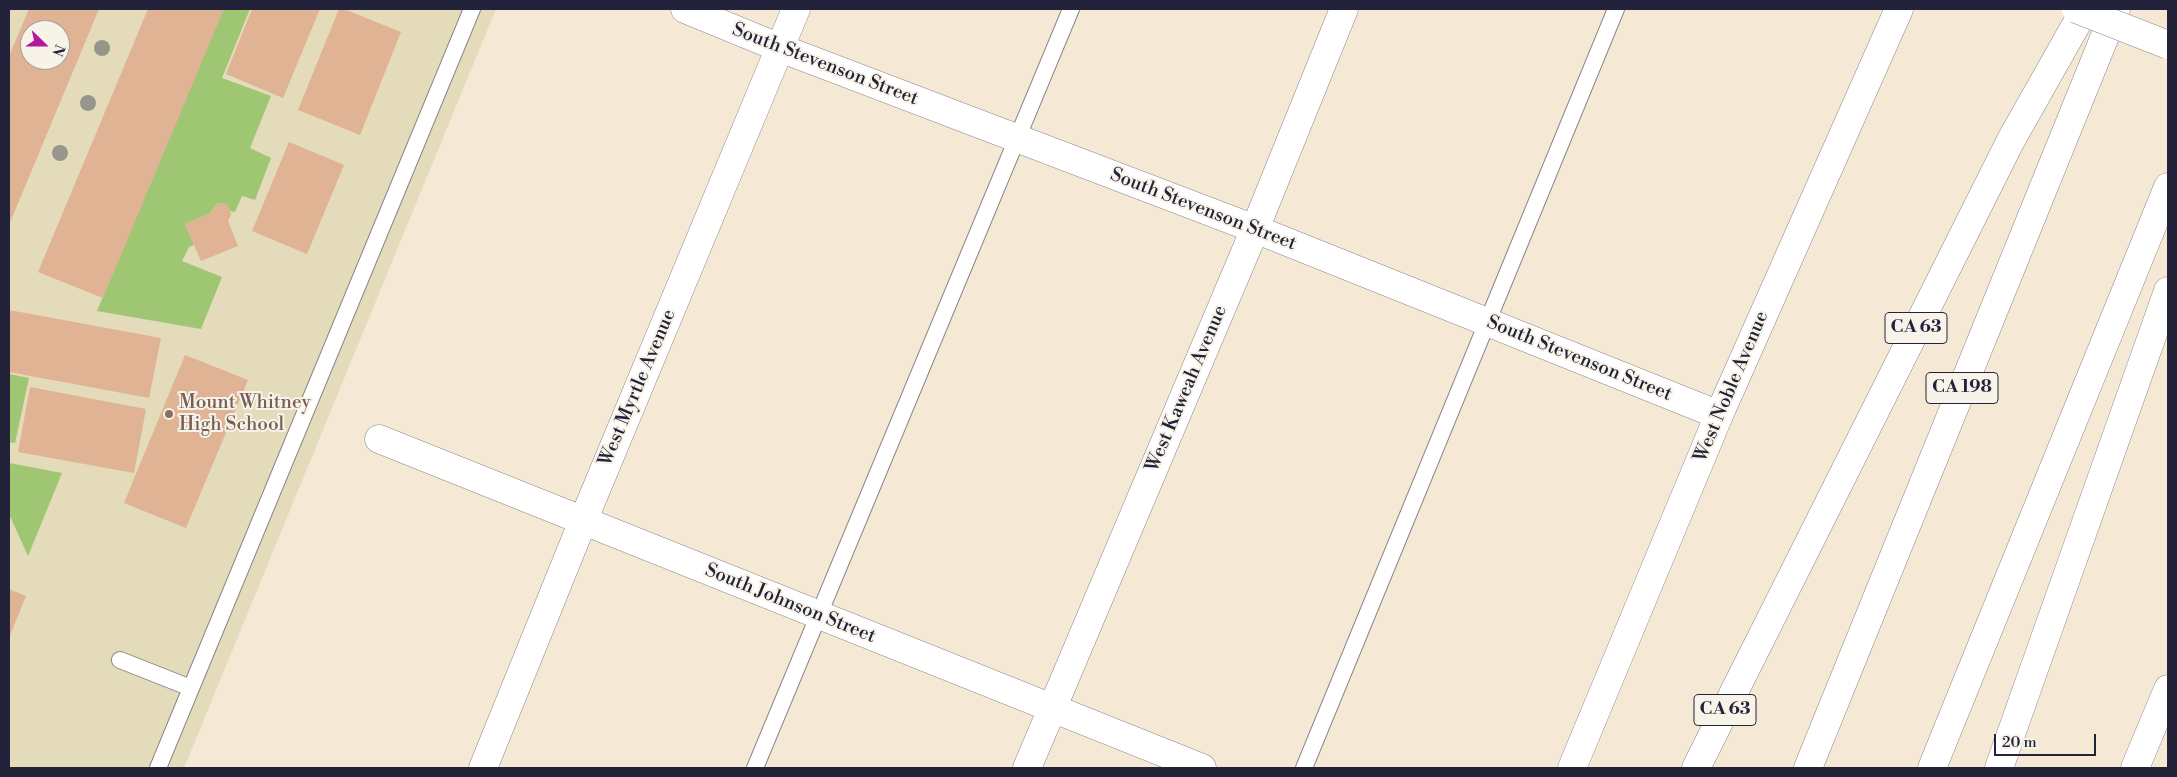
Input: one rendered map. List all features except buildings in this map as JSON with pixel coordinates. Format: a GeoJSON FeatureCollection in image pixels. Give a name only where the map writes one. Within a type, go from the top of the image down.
{"type":"FeatureCollection","features":[{"type":"Feature","properties":{"kind":"main road","name":"South Stevenson Street"},"geometry":{"type":"LineString","coordinates":[[685,9],[780,48],[1255,229],[1719,415]]}},
{"type":"Feature","properties":{"kind":"main road","name":"West Myrtle Avenue"},"geometry":{"type":"LineString","coordinates":[[483,768],[583,521],[796,9]]}},
{"type":"Feature","properties":{"kind":"main road","name":"West Kaweah Avenue"},"geometry":{"type":"LineString","coordinates":[[1028,768],[1255,229],[1344,9]]}},
{"type":"Feature","properties":{"kind":"main road","name":"West Noble Avenue"},"geometry":{"type":"LineString","coordinates":[[1572,768],[1719,415],[1899,9]]}},
{"type":"Feature","properties":{"kind":"main road"},"geometry":{"type":"LineString","coordinates":[[2076,9],[2168,45]]}},
{"type":"Feature","properties":{"kind":"main road","name":"CA 63"},"geometry":{"type":"LineString","coordinates":[[1696,768],[2006,149],[2085,9]]}},
{"type":"Feature","properties":{"kind":"main road","name":"CA 198"},"geometry":{"type":"LineString","coordinates":[[1808,768],[2116,9]]}},
{"type":"Feature","properties":{"kind":"main road"},"geometry":{"type":"LineString","coordinates":[[1932,768],[2168,187]]}},
{"type":"Feature","properties":{"kind":"main road"},"geometry":{"type":"LineString","coordinates":[[2000,768],[2168,291]]}},
{"type":"Feature","properties":{"kind":"main road","name":"South Johnson Street"},"geometry":{"type":"LineString","coordinates":[[379,438],[1202,768]]}},
{"type":"Feature","properties":{"kind":"main road"},"geometry":{"type":"LineString","coordinates":[[2135,768],[2168,689]]}},
{"type":"Feature","properties":{"kind":"lane"},"geometry":{"type":"LineString","coordinates":[[158,768],[472,9]]}},
{"type":"Feature","properties":{"kind":"lane"},"geometry":{"type":"LineString","coordinates":[[755,768],[1071,9]]}},
{"type":"Feature","properties":{"kind":"lane"},"geometry":{"type":"LineString","coordinates":[[1304,768],[1616,9]]}},
{"type":"Feature","properties":{"kind":"lane"},"geometry":{"type":"LineString","coordinates":[[120,660],[191,688]]}},
{"type":"Feature","properties":{"kind":"shaded area","name":"Mount Whitney High School"},"geometry":{"type":"Polygon","coordinates":[[[9,9],[496,9],[184,768],[9,768],[9,9]]]}},
{"type":"Feature","properties":{"kind":"green space"},"geometry":{"type":"Polygon","coordinates":[[[221,9],[250,9],[222,78],[271,96],[250,148],[271,158],[255,200],[242,196],[235,212],[230,211],[227,204],[218,203],[209,214],[185,224],[194,245],[189,247],[182,261],[222,277],[201,329],[97,311],[221,9]]]}},
{"type":"Feature","properties":{"kind":"green space"},"geometry":{"type":"Polygon","coordinates":[[[9,374],[29,378],[15,443],[9,442],[9,374]]]}},
{"type":"Feature","properties":{"kind":"green space"},"geometry":{"type":"Polygon","coordinates":[[[9,463],[62,473],[28,556],[9,514],[9,463]]]}},
{"type":"Feature","properties":{"kind":"place","name":"Mount Whitney High School"},"geometry":{"type":"Point","coordinates":[169,414]}}]}
